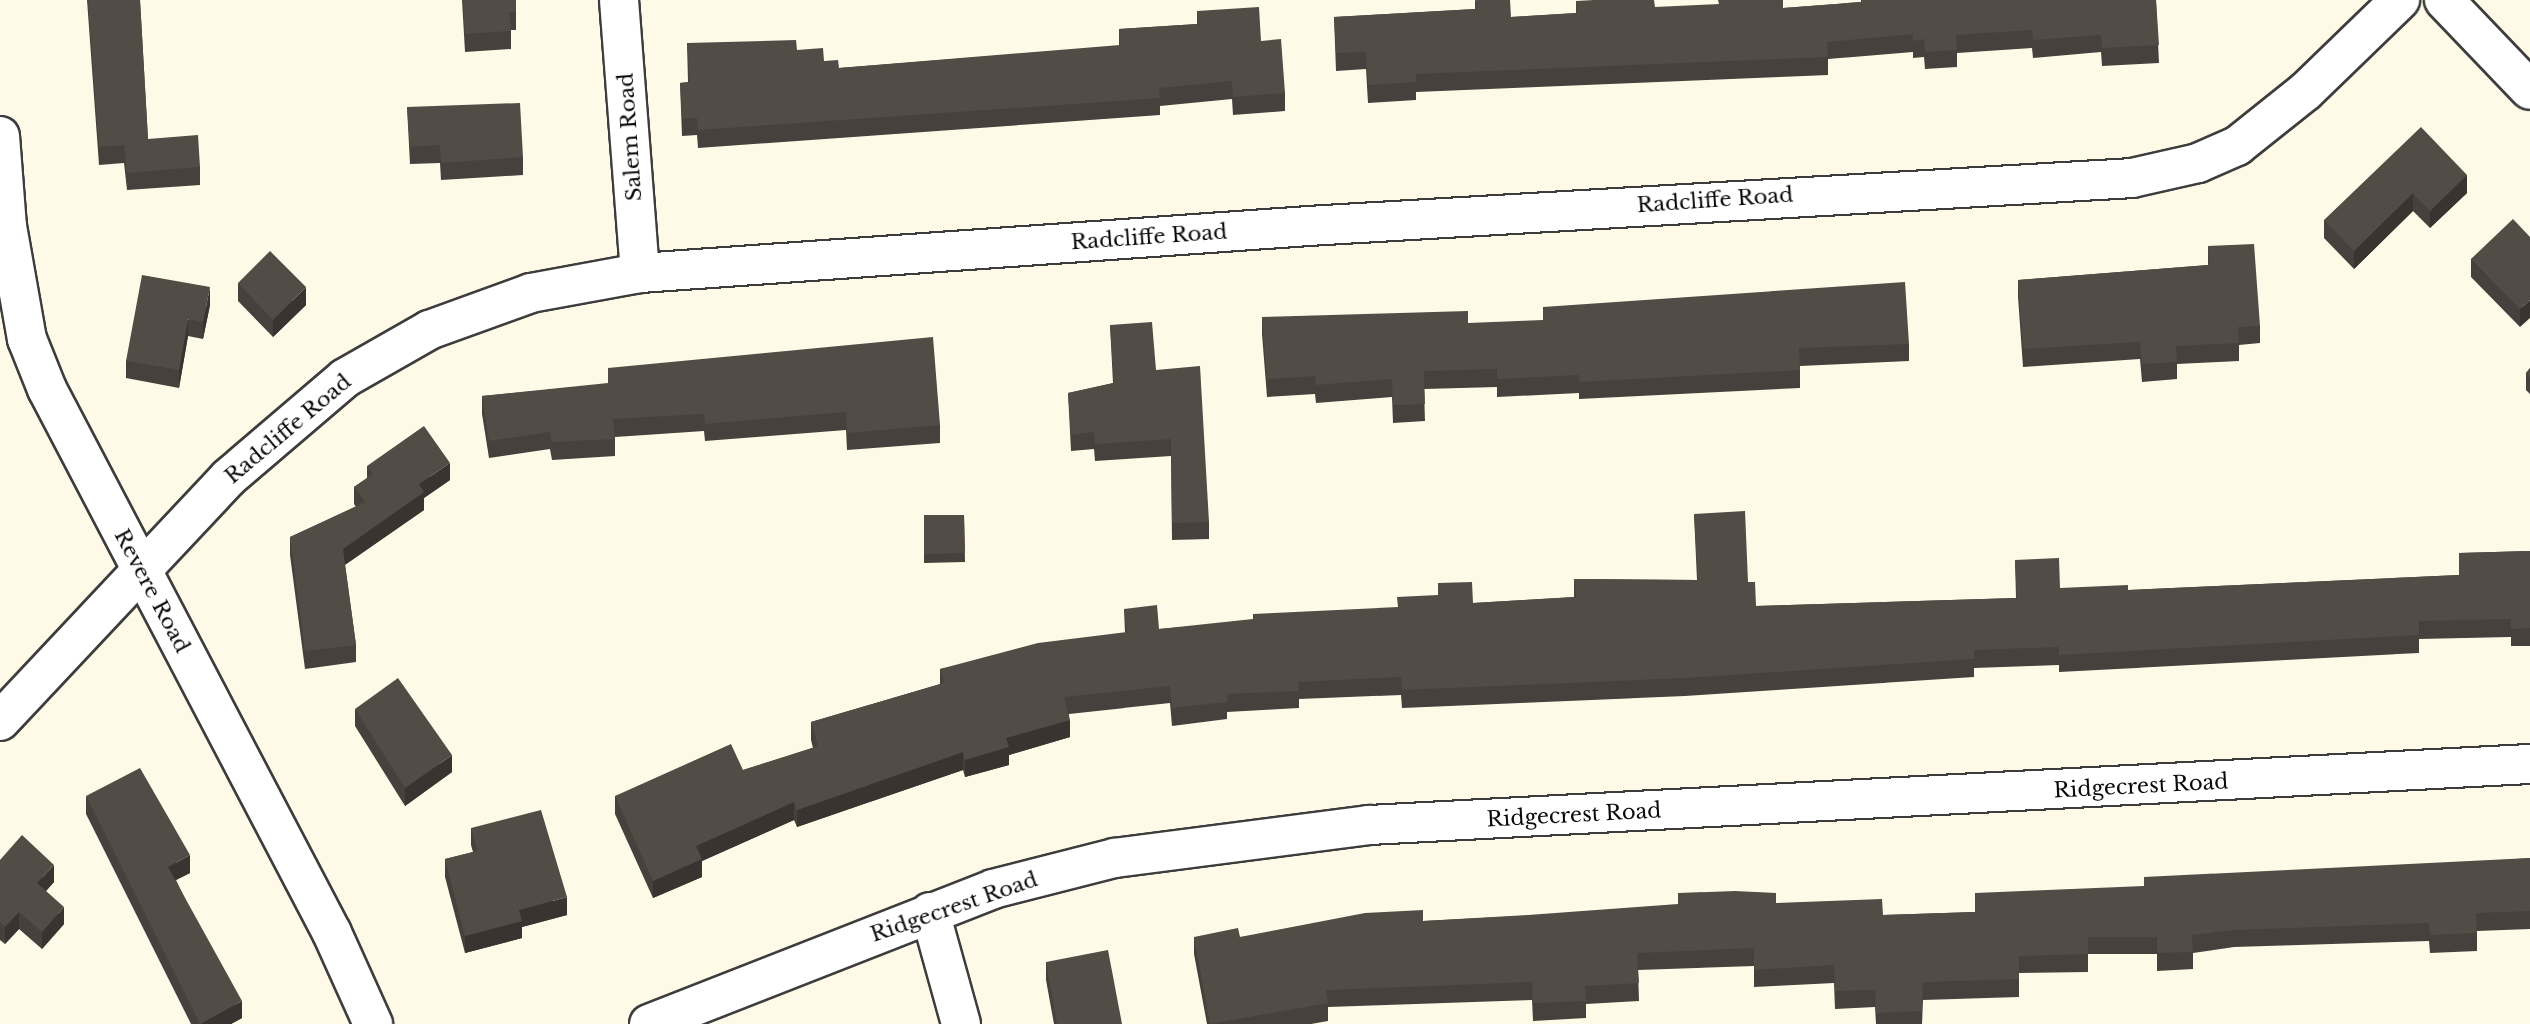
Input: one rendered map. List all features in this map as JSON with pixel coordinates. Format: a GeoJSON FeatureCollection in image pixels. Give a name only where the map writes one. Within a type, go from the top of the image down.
{"type":"FeatureCollection","features":[{"type":"Feature","properties":{"kind":"street","name":"Salem Road"},"geometry":{"type":"LineString","coordinates":[[619,0],[640,273]]}},
{"type":"Feature","properties":{"kind":"street","name":"Radcliffe Road"},"geometry":{"type":"LineString","coordinates":[[0,721],[228,478],[345,379],[455,320],[531,293],[640,273],[1308,226],[2132,178],[2198,163],[2237,146],[2306,91],[2400,0]]}},
{"type":"Feature","properties":{"kind":"street"},"geometry":{"type":"LineString","coordinates":[[2444,0],[2530,90]]}},
{"type":"Feature","properties":{"kind":"street","name":"Revere Road"},"geometry":{"type":"LineString","coordinates":[[0,135],[7,226],[27,338],[141,570],[332,933],[373,1024]]}},
{"type":"Feature","properties":{"kind":"street","name":"Ridgecrest Road"},"geometry":{"type":"LineString","coordinates":[[649,1024],[930,912],[1115,858],[1369,825],[2530,764]]}},
{"type":"Feature","properties":{"kind":"street"},"geometry":{"type":"LineString","coordinates":[[930,912],[961,1024]]}},
{"type":"Feature","properties":{"kind":"building"},"geometry":{"type":"Polygon","coordinates":[[[88,0],[140,0],[148,139],[198,135],[200,167],[127,173],[124,145],[99,147],[88,0]]]}},
{"type":"Feature","properties":{"kind":"building"},"geometry":{"type":"Polygon","coordinates":[[[463,0],[516,0],[516,12],[509,12],[511,31],[465,34],[463,0]]]}},
{"type":"Feature","properties":{"kind":"building"},"geometry":{"type":"Polygon","coordinates":[[[1476,0],[1510,0],[1511,17],[1577,13],[1576,1],[1594,0],[1654,0],[1655,7],[1719,4],[1718,0],[1783,0],[1783,8],[1862,0],[2156,0],[2159,45],[2102,48],[2101,35],[2033,40],[2032,30],[1956,35],[1957,50],[1925,52],[1924,39],[1913,41],[1913,34],[1827,42],[1828,57],[1416,74],[1416,82],[1368,85],[1366,52],[1336,53],[1334,17],[1476,9],[1476,0]]]}},
{"type":"Feature","properties":{"kind":"building"},"geometry":{"type":"Polygon","coordinates":[[[1259,7],[1261,41],[1281,39],[1285,93],[1233,97],[1232,81],[1159,88],[1160,98],[698,130],[697,118],[682,118],[680,83],[690,82],[687,43],[796,40],[797,50],[823,48],[824,61],[838,60],[839,68],[1120,45],[1119,29],[1198,24],[1197,11],[1259,7]]]}},
{"type":"Feature","properties":{"kind":"building"},"geometry":{"type":"Polygon","coordinates":[[[520,103],[523,157],[441,163],[440,145],[410,147],[407,107],[520,103]]]}},
{"type":"Feature","properties":{"kind":"building"},"geometry":{"type":"Polygon","coordinates":[[[2421,127],[2467,175],[2430,211],[2413,193],[2354,251],[2324,220],[2421,127]]]}},
{"type":"Feature","properties":{"kind":"building"},"geometry":{"type":"Polygon","coordinates":[[[2513,219],[2530,237],[2530,300],[2520,309],[2471,259],[2513,219]]]}},
{"type":"Feature","properties":{"kind":"building"},"geometry":{"type":"Polygon","coordinates":[[[2254,244],[2260,326],[2238,327],[2239,343],[2176,346],[2177,362],[2142,364],[2140,342],[2023,349],[2018,280],[2209,265],[2208,246],[2254,244]]]}},
{"type":"Feature","properties":{"kind":"building"},"geometry":{"type":"Polygon","coordinates":[[[270,251],[306,287],[273,320],[238,283],[270,251]]]}},
{"type":"Feature","properties":{"kind":"building"},"geometry":{"type":"Polygon","coordinates":[[[142,275],[210,287],[203,322],[188,319],[179,370],[126,361],[142,275]]]}},
{"type":"Feature","properties":{"kind":"building"},"geometry":{"type":"Polygon","coordinates":[[[1905,282],[1909,344],[1799,348],[1800,370],[1579,382],[1579,375],[1497,379],[1497,369],[1424,371],[1425,404],[1393,405],[1392,379],[1316,385],[1315,376],[1267,379],[1262,317],[1468,311],[1468,323],[1543,320],[1543,307],[1905,282]]]}},
{"type":"Feature","properties":{"kind":"building"},"geometry":{"type":"Polygon","coordinates":[[[1152,322],[1156,370],[1200,366],[1209,522],[1172,523],[1171,439],[1095,444],[1094,432],[1071,435],[1068,393],[1114,383],[1110,325],[1152,322]]]}},
{"type":"Feature","properties":{"kind":"building"},"geometry":{"type":"Polygon","coordinates":[[[933,337],[940,425],[847,433],[846,412],[705,424],[704,414],[613,419],[615,439],[552,442],[550,432],[489,441],[482,396],[608,383],[608,368],[933,337]]]}},
{"type":"Feature","properties":{"kind":"building"},"geometry":{"type":"Polygon","coordinates":[[[424,426],[450,463],[419,484],[424,492],[343,549],[356,645],[305,651],[290,537],[365,502],[354,487],[373,474],[367,466],[424,426]]]}},
{"type":"Feature","properties":{"kind":"building"},"geometry":{"type":"Polygon","coordinates":[[[1745,511],[1748,582],[1755,582],[1756,606],[2017,598],[2015,560],[2059,558],[2060,588],[2128,585],[2128,590],[2459,575],[2459,553],[2530,551],[2530,628],[2511,629],[2511,619],[2419,621],[2419,635],[2059,655],[2059,647],[1974,650],[1974,659],[1685,678],[1402,690],[1401,677],[1298,682],[1299,691],[1227,694],[1227,702],[1172,708],[1170,686],[1064,697],[1070,720],[1006,738],[1009,747],[965,760],[963,752],[797,810],[794,802],[696,846],[702,859],[653,881],[615,796],[731,744],[743,770],[818,746],[811,722],[944,683],[940,669],[1038,643],[1127,632],[1124,609],[1157,605],[1159,629],[1253,619],[1253,614],[1398,607],[1397,597],[1438,595],[1438,583],[1472,582],[1473,603],[1576,597],[1574,579],[1698,580],[1694,514],[1745,511]]]}},
{"type":"Feature","properties":{"kind":"building"},"geometry":{"type":"Polygon","coordinates":[[[924,515],[964,515],[965,553],[924,554],[924,515]]]}},
{"type":"Feature","properties":{"kind":"building"},"geometry":{"type":"Polygon","coordinates":[[[398,678],[452,755],[405,788],[355,709],[398,678]]]}},
{"type":"Feature","properties":{"kind":"building"},"geometry":{"type":"Polygon","coordinates":[[[140,768],[190,855],[168,867],[242,1001],[200,1024],[86,796],[140,768]]]}},
{"type":"Feature","properties":{"kind":"building"},"geometry":{"type":"Polygon","coordinates":[[[541,810],[567,897],[519,910],[522,921],[465,936],[445,859],[477,851],[471,828],[541,810]]]}},
{"type":"Feature","properties":{"kind":"building"},"geometry":{"type":"Polygon","coordinates":[[[22,835],[54,865],[37,883],[64,907],[42,932],[19,912],[5,927],[0,922],[0,860],[22,835]]]}},
{"type":"Feature","properties":{"kind":"building"},"geometry":{"type":"Polygon","coordinates":[[[2530,858],[2530,911],[2476,913],[2477,933],[2430,935],[2429,923],[2234,930],[2192,935],[2193,952],[2157,953],[2157,937],[2088,937],[2088,954],[2019,956],[2019,979],[1923,982],[1922,1011],[1876,1013],[1875,990],[1835,991],[1834,965],[1754,970],[1754,948],[1637,953],[1639,983],[1585,986],[1586,1001],[1533,1003],[1532,982],[1326,990],[1328,1003],[1210,1024],[1194,937],[1238,928],[1240,937],[1365,913],[1423,910],[1423,921],[1528,915],[1678,904],[1678,893],[1735,891],[1776,893],[1776,903],[1882,899],[1883,915],[1975,912],[1975,893],[2144,886],[2144,877],[2530,858]]]}},
{"type":"Feature","properties":{"kind":"building"},"geometry":{"type":"Polygon","coordinates":[[[1108,950],[1122,1024],[1057,1024],[1046,962],[1108,950]]]}}]}
